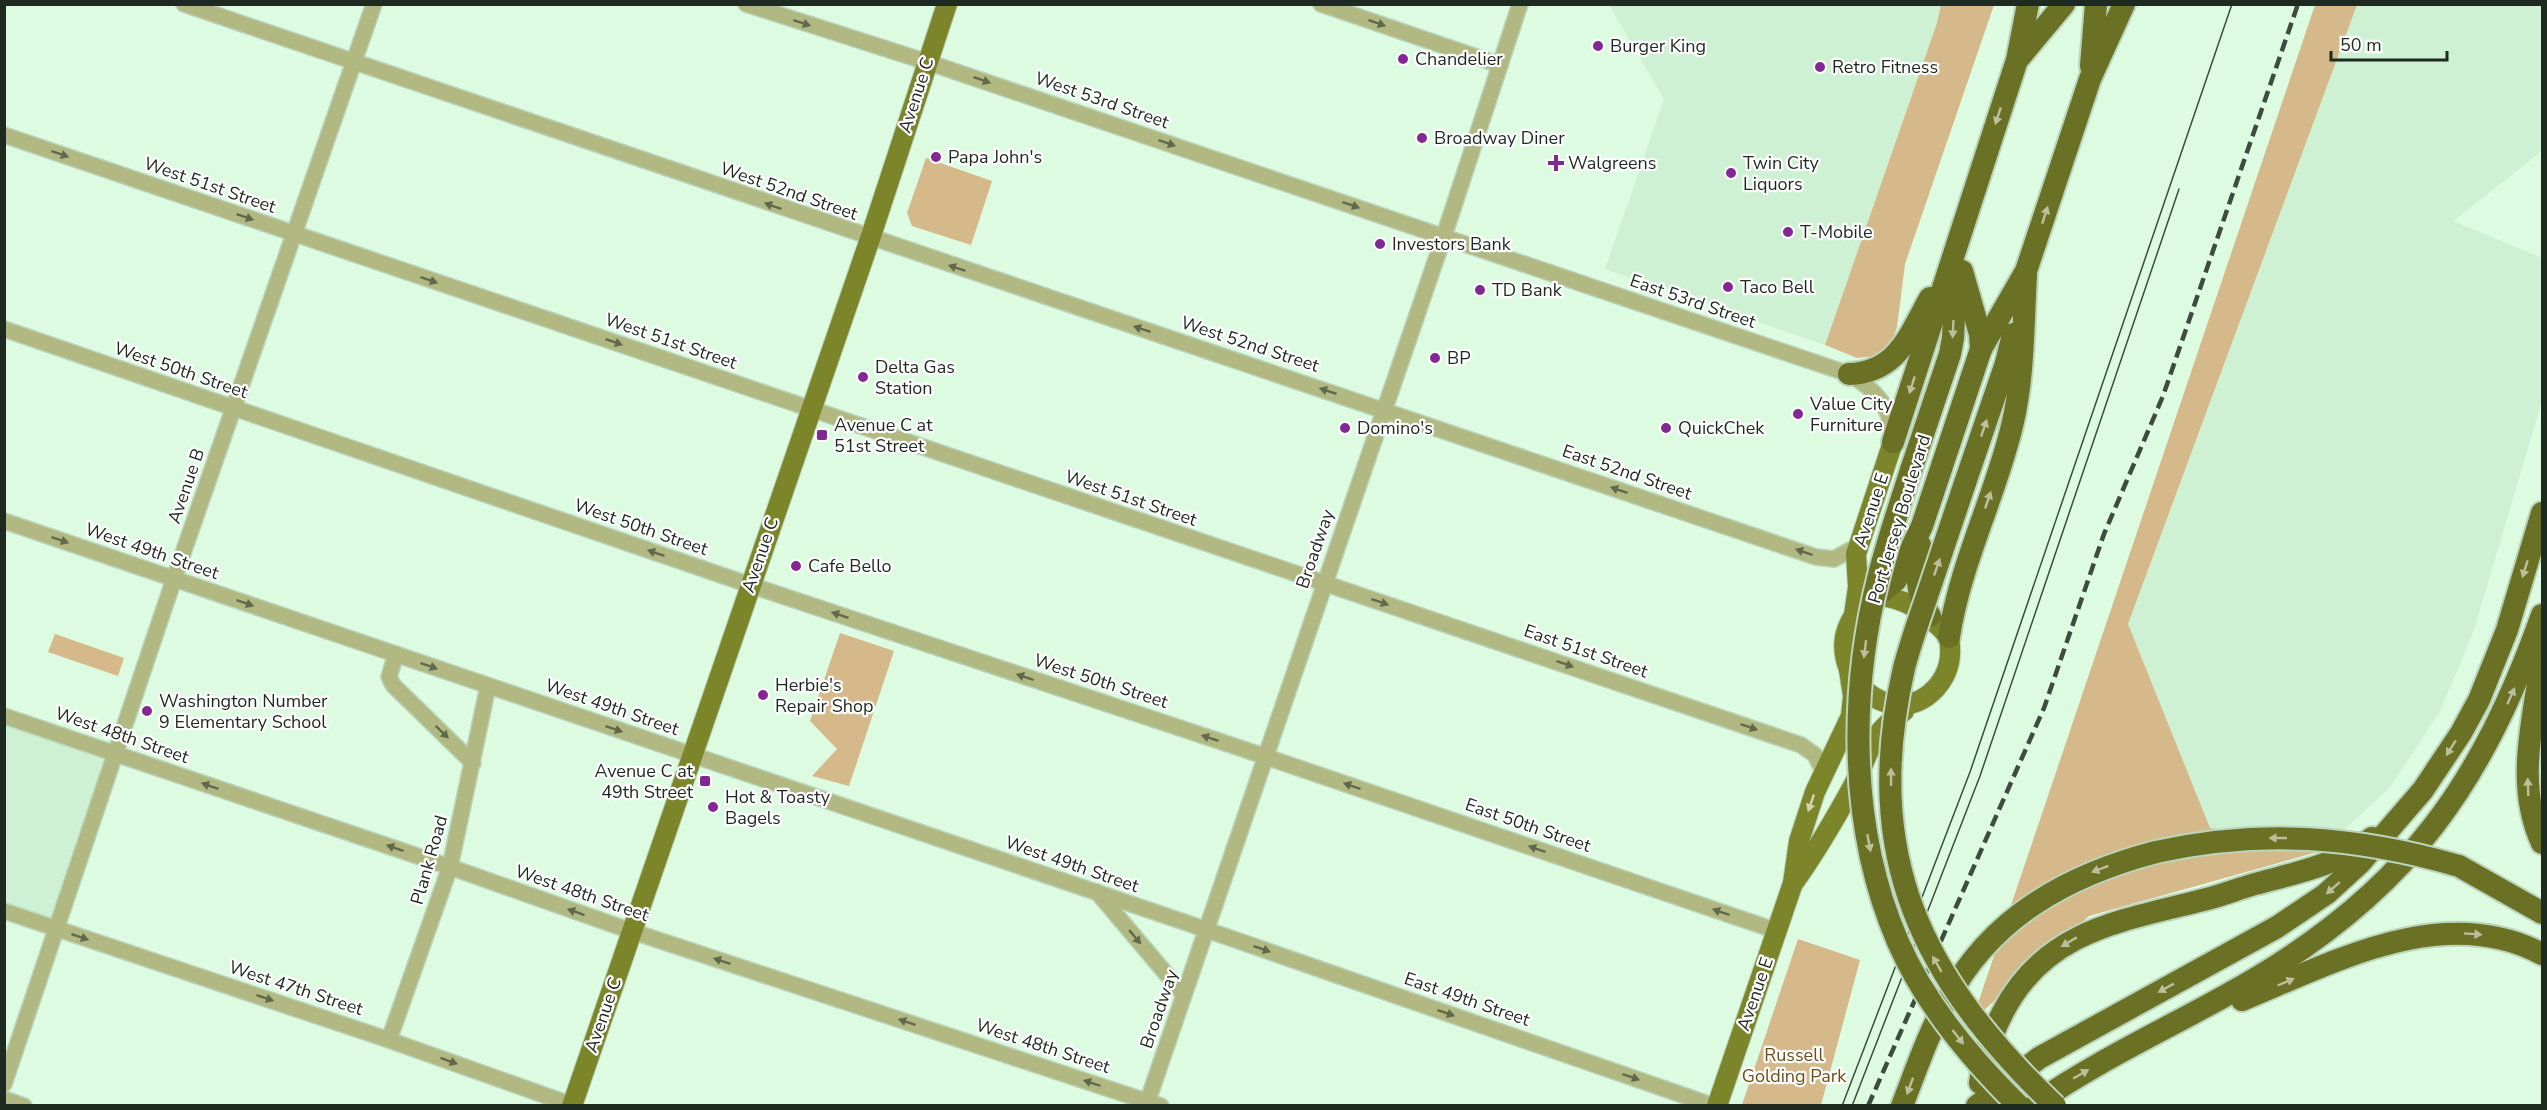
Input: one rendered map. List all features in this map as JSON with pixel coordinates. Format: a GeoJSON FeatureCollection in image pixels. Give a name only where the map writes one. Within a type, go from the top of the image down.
{"type":"FeatureCollection","features":[{"type":"Feature","properties":{"kind":"highway"},"geometry":{"type":"LineString","coordinates":[[1893,442],[2017,60],[2028,4]]}},
{"type":"Feature","properties":{"kind":"highway"},"geometry":{"type":"LineString","coordinates":[[2017,60],[2064,4]]}},
{"type":"Feature","properties":{"kind":"highway"},"geometry":{"type":"LineString","coordinates":[[2090,79],[2096,4]]}},
{"type":"Feature","properties":{"kind":"highway"},"geometry":{"type":"LineString","coordinates":[[2056,1097],[1994,1043],[1946,978],[1921,932],[1898,860],[1891,780],[1892,750],[1899,694],[1913,639],[2006,363],[2026,271],[2090,79],[2124,4]]}},
{"type":"Feature","properties":{"kind":"highway"},"geometry":{"type":"LineString","coordinates":[[1956,249],[1980,334],[1981,349]]}},
{"type":"Feature","properties":{"kind":"highway"},"geometry":{"type":"LineString","coordinates":[[1849,374],[1879,368],[1897,354],[1956,249]]}},
{"type":"Feature","properties":{"kind":"highway","name":"Port Jersey Boulevard"},"geometry":{"type":"LineString","coordinates":[[1956,249],[1953,338],[1950,354],[1878,576],[1862,672],[1860,771],[1868,836],[1883,899],[1910,966],[1948,1025],[1975,1059],[2019,1106]]}},
{"type":"Feature","properties":{"kind":"highway"},"geometry":{"type":"LineString","coordinates":[[1877,596],[1896,579],[1923,526],[1981,349],[2026,271]]}},
{"type":"Feature","properties":{"kind":"highway"},"geometry":{"type":"LineString","coordinates":[[1949,637],[1954,601],[2005,452],[2017,406],[2026,271]]}},
{"type":"Feature","properties":{"kind":"highway"},"geometry":{"type":"LineString","coordinates":[[1980,1104],[2022,1070],[2056,1048],[2277,927],[2344,878],[2402,816],[2443,762],[2479,700],[2507,630],[2542,513]]}},
{"type":"Feature","properties":{"kind":"highway"},"geometry":{"type":"LineString","coordinates":[[1923,526],[1917,583],[1920,599],[1930,616]]}},
{"type":"Feature","properties":{"kind":"highway"},"geometry":{"type":"LineString","coordinates":[[2043,1106],[2135,1045],[2282,963],[2345,918],[2403,865],[2446,812],[2478,761],[2504,712],[2542,615]]}},
{"type":"Feature","properties":{"kind":"highway"},"geometry":{"type":"LineString","coordinates":[[2542,659],[2531,729],[2527,783],[2534,825],[2542,843]]}},
{"type":"Feature","properties":{"kind":"highway"},"geometry":{"type":"LineString","coordinates":[[1980,1104],[1983,1063],[1998,1023],[2014,994],[2034,969],[2071,940],[2115,921],[2205,900],[2313,870],[2352,852],[2402,816]]}},
{"type":"Feature","properties":{"kind":"highway"},"geometry":{"type":"LineString","coordinates":[[1902,1106],[1923,1049],[1947,999],[1968,968],[2000,932],[2028,908],[2070,882],[2098,869],[2156,852],[2237,840],[2309,838],[2400,850],[2459,866],[2542,894]]}},
{"type":"Feature","properties":{"kind":"highway"},"geometry":{"type":"LineString","coordinates":[[2459,866],[2542,913]]}},
{"type":"Feature","properties":{"kind":"highway"},"geometry":{"type":"LineString","coordinates":[[2135,1045],[2343,958],[2387,943],[2435,935],[2486,935],[2510,940],[2542,954]]}},
{"type":"Feature","properties":{"kind":"highway"},"geometry":{"type":"LineString","coordinates":[[1998,1023],[2004,1048],[2022,1070],[2056,1097]]}},
{"type":"Feature","properties":{"kind":"highway"},"geometry":{"type":"LineString","coordinates":[[2032,1106],[2056,1097]]}},
{"type":"Feature","properties":{"kind":"main road","name":"Avenue C"},"geometry":{"type":"LineString","coordinates":[[573,1105],[691,755],[870,239],[947,4]]}},
{"type":"Feature","properties":{"kind":"main road","name":"Avenue E"},"geometry":{"type":"LineString","coordinates":[[1854,615],[1858,586],[1858,546],[1893,442]]}},
{"type":"Feature","properties":{"kind":"main road"},"geometry":{"type":"LineString","coordinates":[[1877,596],[1900,600],[1930,616],[1949,637],[1951,658],[1948,670],[1934,691],[1923,698],[1898,704],[1880,700],[1863,690],[1849,670],[1844,646],[1854,615],[1877,596]]}},
{"type":"Feature","properties":{"kind":"main road","name":"Avenue E"},"geometry":{"type":"LineString","coordinates":[[1716,1106],[1793,883],[1798,841],[1823,771],[1851,716],[1853,696],[1849,670]]}},
{"type":"Feature","properties":{"kind":"main road","name":"Avenue E"},"geometry":{"type":"LineString","coordinates":[[1793,883],[1819,848],[1856,780],[1869,747],[1880,729],[1923,698]]}},
{"type":"Feature","properties":{"kind":"street","name":"West 52nd Street"},"geometry":{"type":"LineString","coordinates":[[184,4],[870,239],[1383,409]]}},
{"type":"Feature","properties":{"kind":"street","name":"Avenue B"},"geometry":{"type":"LineString","coordinates":[[4,1084],[174,579],[374,4]]}},
{"type":"Feature","properties":{"kind":"street","name":"West 53rd Street"},"geometry":{"type":"LineString","coordinates":[[746,4],[927,62],[1444,237]]}},
{"type":"Feature","properties":{"kind":"street"},"geometry":{"type":"LineString","coordinates":[[1322,4],[1500,65]]}},
{"type":"Feature","properties":{"kind":"street","name":"Broadway"},"geometry":{"type":"LineString","coordinates":[[1152,1104],[1184,995],[1383,409],[1444,237],[1520,4]]}},
{"type":"Feature","properties":{"kind":"street","name":"West 51st Street"},"geometry":{"type":"LineString","coordinates":[[4,135],[1324,583]]}},
{"type":"Feature","properties":{"kind":"street","name":"East 53rd Street"},"geometry":{"type":"LineString","coordinates":[[1444,237],[1849,374],[1868,385],[1882,400],[1890,419],[1893,442]]}},
{"type":"Feature","properties":{"kind":"street","name":"West 50th Street"},"geometry":{"type":"LineString","coordinates":[[4,329],[750,585],[1266,757]]}},
{"type":"Feature","properties":{"kind":"street","name":"East 52nd Street"},"geometry":{"type":"LineString","coordinates":[[1383,409],[1816,557],[1834,558],[1858,546]]}},
{"type":"Feature","properties":{"kind":"street","name":"West 49th Street"},"geometry":{"type":"LineString","coordinates":[[4,522],[1207,930]]}},
{"type":"Feature","properties":{"kind":"street","name":"East 51st Street"},"geometry":{"type":"LineString","coordinates":[[1324,583],[1801,745],[1815,755],[1823,771]]}},
{"type":"Feature","properties":{"kind":"street"},"geometry":{"type":"LineString","coordinates":[[396,654],[389,677],[393,685],[473,763]]}},
{"type":"Feature","properties":{"kind":"street","name":"Plank Road"},"geometry":{"type":"LineString","coordinates":[[389,1040],[450,867],[488,686]]}},
{"type":"Feature","properties":{"kind":"street","name":"West 48th Street"},"geometry":{"type":"LineString","coordinates":[[4,716],[450,867],[631,931],[1152,1104]]}},
{"type":"Feature","properties":{"kind":"street","name":"East 50th Street"},"geometry":{"type":"LineString","coordinates":[[1266,757],[1777,931]]}},
{"type":"Feature","properties":{"kind":"street"},"geometry":{"type":"LineString","coordinates":[[1097,892],[1184,995]]}},
{"type":"Feature","properties":{"kind":"street","name":"West 47th Street"},"geometry":{"type":"LineString","coordinates":[[4,911],[389,1040],[573,1105]]}},
{"type":"Feature","properties":{"kind":"street","name":"East 49th Street"},"geometry":{"type":"LineString","coordinates":[[1207,930],[1716,1106]]}},
{"type":"Feature","properties":{"kind":"street"},"geometry":{"type":"LineString","coordinates":[[4,1099],[24,1106]]}},
{"type":"Feature","properties":{"kind":"shaded area"},"geometry":{"type":"Polygon","coordinates":[[[1609,5],[1941,5],[1937,23],[1825,345],[1605,269],[1664,99],[1609,5]]]}},
{"type":"Feature","properties":{"kind":"shaded area"},"geometry":{"type":"Polygon","coordinates":[[[2357,5],[2542,5],[2542,151],[2453,221],[2542,258],[2542,401],[2473,633],[2440,711],[2390,787],[2330,843],[2210,828],[2128,624],[2357,5]]]}},
{"type":"Feature","properties":{"kind":"shaded area"},"geometry":{"type":"Polygon","coordinates":[[[5,716],[115,754],[55,929],[5,911],[5,716]]]}},
{"type":"Feature","properties":{"kind":"green space"},"geometry":{"type":"Polygon","coordinates":[[[1941,5],[1994,5],[1905,264],[1897,327],[1891,344],[1876,356],[1857,358],[1825,345],[1937,23],[1941,5]]]}},
{"type":"Feature","properties":{"kind":"green space"},"geometry":{"type":"Polygon","coordinates":[[[2315,5],[2357,5],[2128,624],[2210,828],[2330,843],[2321,851],[2089,916],[1972,1021],[2315,5]]]}},
{"type":"Feature","properties":{"kind":"green space"},"geometry":{"type":"Polygon","coordinates":[[[926,158],[992,181],[971,245],[912,226],[907,213],[926,158]]]}},
{"type":"Feature","properties":{"kind":"green space"},"geometry":{"type":"Polygon","coordinates":[[[840,633],[894,651],[849,786],[812,776],[837,749],[810,721],[840,633]]]}},
{"type":"Feature","properties":{"kind":"green space"},"geometry":{"type":"Polygon","coordinates":[[[55,634],[124,658],[118,676],[48,652],[55,634]]]}},
{"type":"Feature","properties":{"kind":"green space","name":"Russell Golding Park"},"geometry":{"type":"Polygon","coordinates":[[[1798,939],[1860,960],[1821,1105],[1742,1105],[1798,939]]]}},
{"type":"Feature","properties":{"kind":"tram line"},"geometry":{"type":"LineString","coordinates":[[1842,1106],[1970,772],[2232,4]]}},
{"type":"Feature","properties":{"kind":"tram line"},"geometry":{"type":"LineString","coordinates":[[1852,1106],[1980,776],[2179,189]]}},
{"type":"Feature","properties":{"kind":"railway"},"geometry":{"type":"LineString","coordinates":[[1868,1106],[2044,708],[2104,534],[2163,396],[2298,4]]}},
{"type":"Feature","properties":{"kind":"place","name":"Burger King"},"geometry":{"type":"Point","coordinates":[1598,46]}},
{"type":"Feature","properties":{"kind":"place","name":"Chandelier"},"geometry":{"type":"Point","coordinates":[1403,59]}},
{"type":"Feature","properties":{"kind":"place","name":"Retro Fitness"},"geometry":{"type":"Point","coordinates":[1820,67]}},
{"type":"Feature","properties":{"kind":"place","name":"Broadway Diner"},"geometry":{"type":"Point","coordinates":[1422,138]}},
{"type":"Feature","properties":{"kind":"place","name":"Papa John's"},"geometry":{"type":"Point","coordinates":[936,157]}},
{"type":"Feature","properties":{"kind":"place","name":"Walgreens"},"geometry":{"type":"Point","coordinates":[1556,163]}},
{"type":"Feature","properties":{"kind":"place","name":"Twin City Liquors"},"geometry":{"type":"Point","coordinates":[1731,173]}},
{"type":"Feature","properties":{"kind":"place","name":"T-Mobile"},"geometry":{"type":"Point","coordinates":[1788,232]}},
{"type":"Feature","properties":{"kind":"place","name":"Investors Bank"},"geometry":{"type":"Point","coordinates":[1380,244]}},
{"type":"Feature","properties":{"kind":"place","name":"Taco Bell"},"geometry":{"type":"Point","coordinates":[1728,287]}},
{"type":"Feature","properties":{"kind":"place","name":"TD Bank"},"geometry":{"type":"Point","coordinates":[1480,290]}},
{"type":"Feature","properties":{"kind":"place","name":"BP"},"geometry":{"type":"Point","coordinates":[1435,358]}},
{"type":"Feature","properties":{"kind":"place","name":"Delta Gas Station"},"geometry":{"type":"Point","coordinates":[863,377]}},
{"type":"Feature","properties":{"kind":"place","name":"Value City Furniture"},"geometry":{"type":"Point","coordinates":[1798,414]}},
{"type":"Feature","properties":{"kind":"place","name":"Domino's"},"geometry":{"type":"Point","coordinates":[1345,428]}},
{"type":"Feature","properties":{"kind":"place","name":"QuickChek"},"geometry":{"type":"Point","coordinates":[1666,428]}},
{"type":"Feature","properties":{"kind":"place","name":"Avenue C at 51st Street"},"geometry":{"type":"Point","coordinates":[822,435]}},
{"type":"Feature","properties":{"kind":"place","name":"Cafe Bello"},"geometry":{"type":"Point","coordinates":[796,566]}},
{"type":"Feature","properties":{"kind":"place","name":"Herbie's Repair Shop"},"geometry":{"type":"Point","coordinates":[763,695]}},
{"type":"Feature","properties":{"kind":"place","name":"Washington Number 9 Elementary School"},"geometry":{"type":"Point","coordinates":[147,711]}},
{"type":"Feature","properties":{"kind":"place","name":"Avenue C at 49th Street"},"geometry":{"type":"Point","coordinates":[705,781]}},
{"type":"Feature","properties":{"kind":"place","name":"Hot & Toasty Bagels"},"geometry":{"type":"Point","coordinates":[713,807]}}]}
